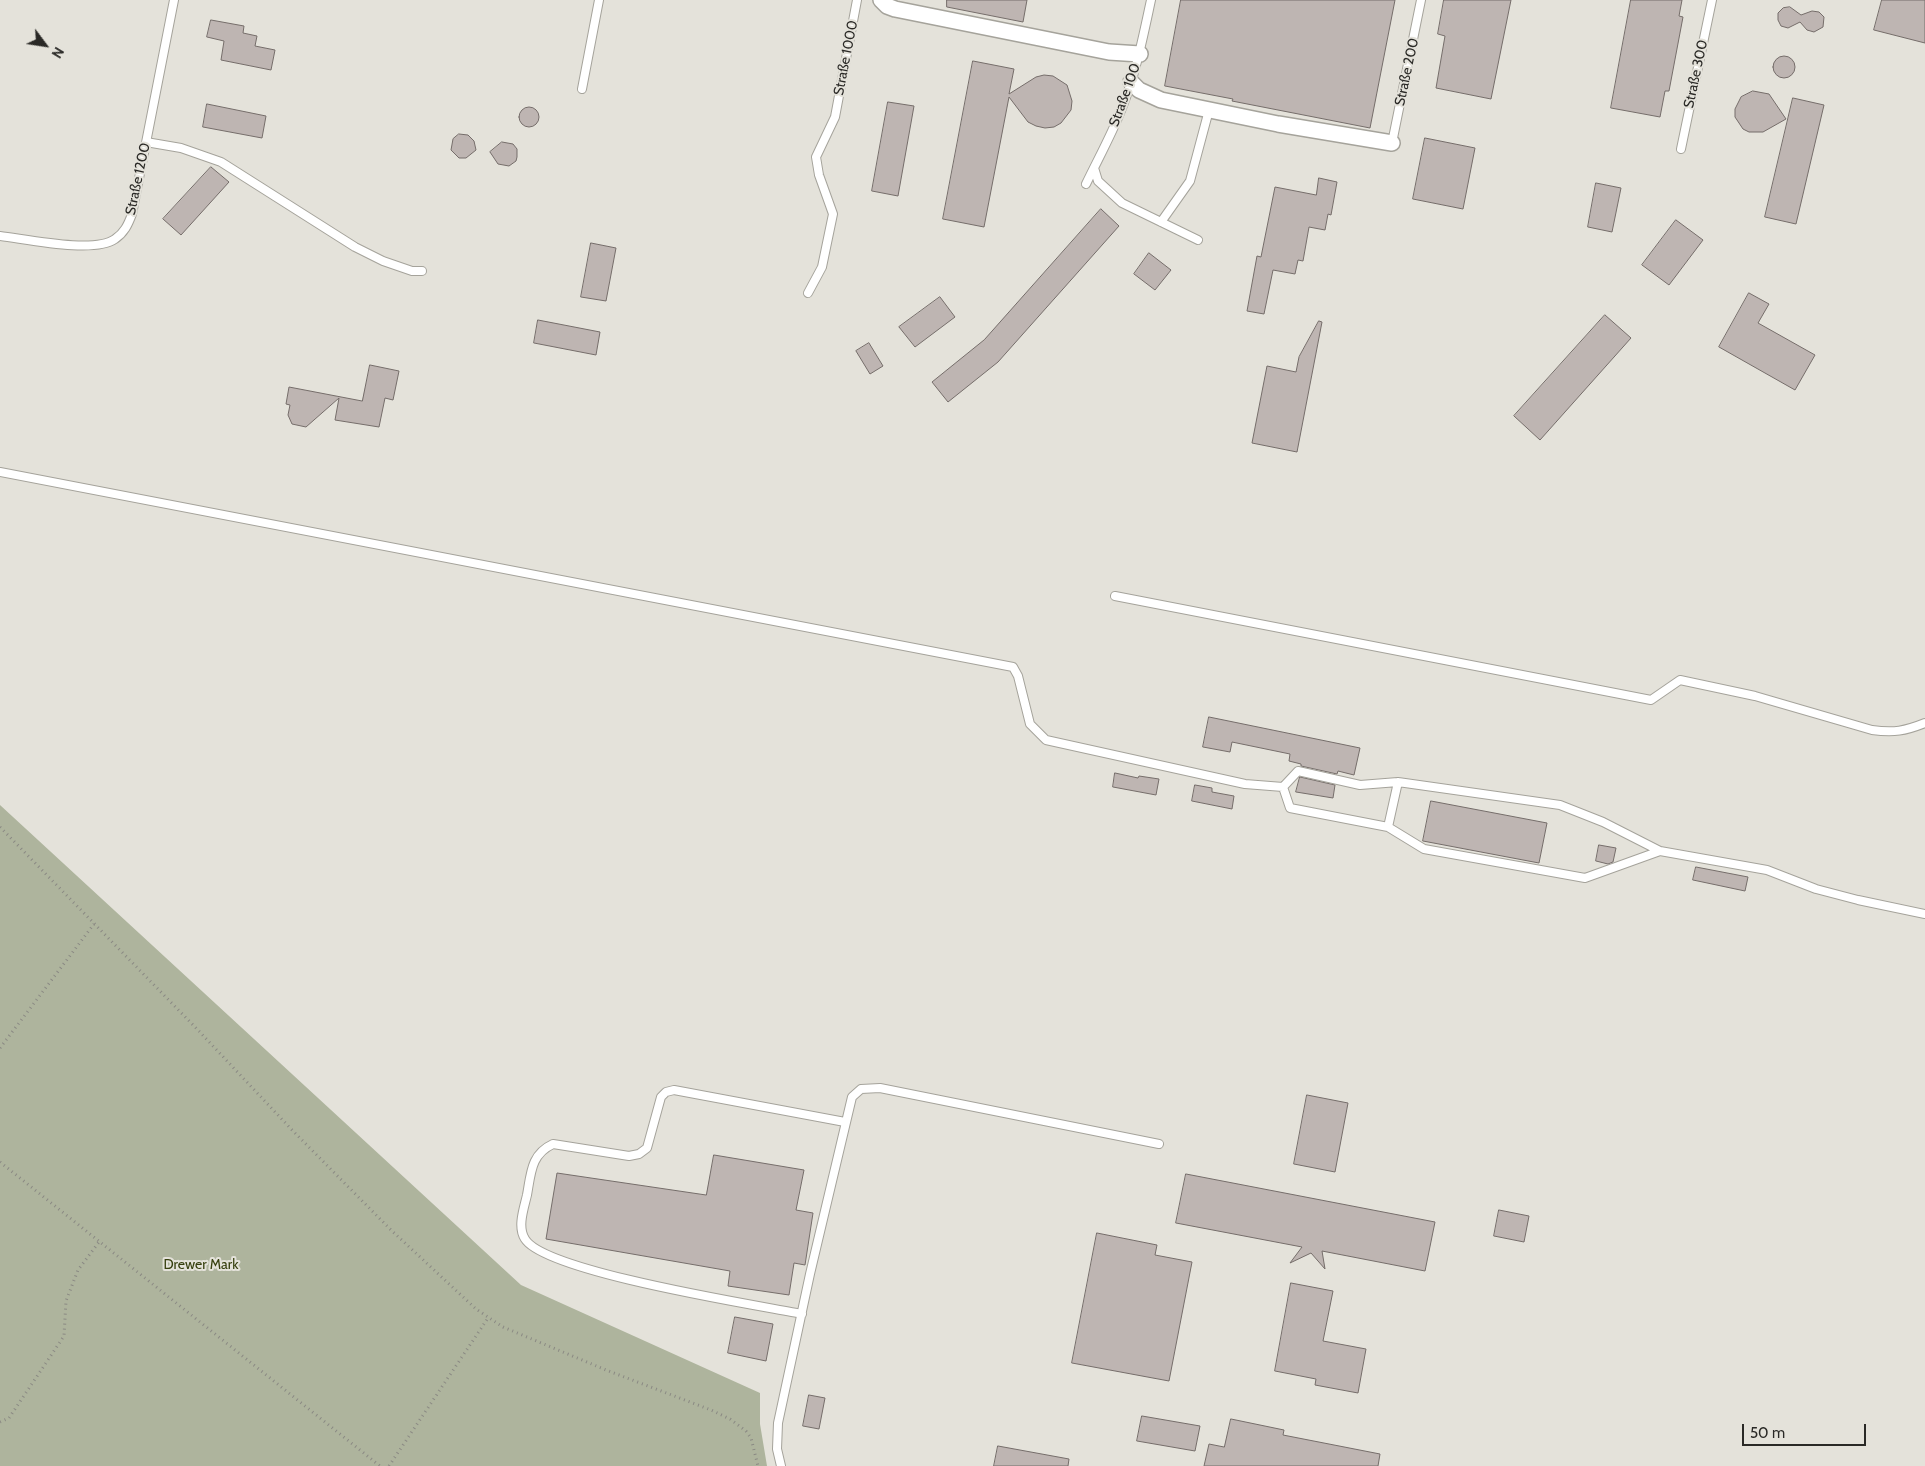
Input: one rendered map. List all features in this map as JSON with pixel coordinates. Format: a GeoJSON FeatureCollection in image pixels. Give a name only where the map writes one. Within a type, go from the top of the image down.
{"type":"FeatureCollection","features":[{"type":"Feature","properties":{"kind":"street"},"geometry":{"type":"LineString","coordinates":[[881,0],[887,6],[895,9],[1109,52],[1140,54]]}},
{"type":"Feature","properties":{"kind":"street"},"geometry":{"type":"LineString","coordinates":[[1131,82],[1139,90],[1161,100],[1392,144]]}},
{"type":"Feature","properties":{"kind":"lane","name":"Straße 1200"},"geometry":{"type":"LineString","coordinates":[[0,236],[84,246],[114,240],[126,228],[132,214],[174,0]]}},
{"type":"Feature","properties":{"kind":"lane"},"geometry":{"type":"LineString","coordinates":[[582,89],[600,0]]}},
{"type":"Feature","properties":{"kind":"lane","name":"Straße 1000"},"geometry":{"type":"LineString","coordinates":[[808,293],[822,267],[833,214],[819,175],[816,157],[835,117],[857,0]]}},
{"type":"Feature","properties":{"kind":"lane","name":"Straße 100"},"geometry":{"type":"LineString","coordinates":[[1086,184],[1122,109],[1140,54],[1151,0]]}},
{"type":"Feature","properties":{"kind":"lane","name":"Straße 200"},"geometry":{"type":"LineString","coordinates":[[1392,144],[1421,0]]}},
{"type":"Feature","properties":{"kind":"lane","name":"Straße 300"},"geometry":{"type":"LineString","coordinates":[[1681,149],[1712,0]]}},
{"type":"Feature","properties":{"kind":"lane"},"geometry":{"type":"LineString","coordinates":[[1161,222],[1190,181],[1209,110]]}},
{"type":"Feature","properties":{"kind":"lane"},"geometry":{"type":"LineString","coordinates":[[146,142],[181,148],[221,162],[355,247],[383,261],[412,271],[422,271]]}},
{"type":"Feature","properties":{"kind":"lane"},"geometry":{"type":"LineString","coordinates":[[1094,168],[1098,181],[1122,202],[1198,240]]}},
{"type":"Feature","properties":{"kind":"lane"},"geometry":{"type":"LineString","coordinates":[[0,472],[1013,667],[1018,676],[1030,724],[1046,740],[1244,784],[1283,787]]}},
{"type":"Feature","properties":{"kind":"lane"},"geometry":{"type":"LineString","coordinates":[[1115,596],[1651,700],[1680,680],[1755,696],[1872,730],[1892,733],[1917,727],[1925,723]]}},
{"type":"Feature","properties":{"kind":"lane"},"geometry":{"type":"LineString","coordinates":[[1283,787],[1298,771],[1360,785],[1398,782],[1560,805],[1604,822],[1660,851],[1767,870],[1816,888],[1858,900],[1925,914]]}},
{"type":"Feature","properties":{"kind":"lane"},"geometry":{"type":"LineString","coordinates":[[1388,827],[1398,782]]}},
{"type":"Feature","properties":{"kind":"lane"},"geometry":{"type":"LineString","coordinates":[[1283,787],[1290,808],[1388,827],[1424,849],[1585,878],[1660,851]]}},
{"type":"Feature","properties":{"kind":"lane"},"geometry":{"type":"LineString","coordinates":[[781,1466],[778,1449],[778,1423],[845,1122],[852,1097],[856,1092],[868,1088],[880,1088],[1160,1144]]}},
{"type":"Feature","properties":{"kind":"lane"},"geometry":{"type":"LineString","coordinates":[[802,1314],[683,1292],[607,1274],[567,1262],[537,1250],[524,1238],[522,1223],[528,1187],[536,1156],[542,1148],[552,1144],[629,1156],[639,1154],[647,1148],[661,1097],[666,1092],[674,1090],[845,1122]]}},
{"type":"Feature","properties":{"kind":"path"},"geometry":{"type":"LineString","coordinates":[[0,827],[293,1131],[450,1286],[488,1318],[503,1327],[730,1419],[746,1431],[751,1438],[758,1466]]}},
{"type":"Feature","properties":{"kind":"path"},"geometry":{"type":"LineString","coordinates":[[0,1048],[94,924]]}},
{"type":"Feature","properties":{"kind":"path"},"geometry":{"type":"LineString","coordinates":[[0,1162],[380,1466]]}},
{"type":"Feature","properties":{"kind":"path"},"geometry":{"type":"LineString","coordinates":[[0,1422],[8,1418],[64,1336],[66,1302],[78,1270],[99,1242]]}},
{"type":"Feature","properties":{"kind":"path"},"geometry":{"type":"LineString","coordinates":[[389,1466],[488,1318]]}},
{"type":"Feature","properties":{"kind":"green space","name":"Drewer Mark"},"geometry":{"type":"Polygon","coordinates":[[[0,805],[521,1285],[760,1393],[760,1424],[767,1466],[0,1466],[0,805]]]}},
{"type":"Feature","properties":{"kind":"building"},"geometry":{"type":"Polygon","coordinates":[[[947,0],[1027,0],[1023,22],[947,7],[947,0]]]}},
{"type":"Feature","properties":{"kind":"building"},"geometry":{"type":"Polygon","coordinates":[[[1181,0],[1395,0],[1370,128],[1165,86],[1181,0]]]}},
{"type":"Feature","properties":{"kind":"building"},"geometry":{"type":"Polygon","coordinates":[[[1444,0],[1511,0],[1491,99],[1436,88],[1445,36],[1438,34],[1444,0]]]}},
{"type":"Feature","properties":{"kind":"building"},"geometry":{"type":"Polygon","coordinates":[[[1631,0],[1682,0],[1679,16],[1683,17],[1669,91],[1665,91],[1660,117],[1611,108],[1631,0]]]}},
{"type":"Feature","properties":{"kind":"building"},"geometry":{"type":"Polygon","coordinates":[[[1882,0],[1925,0],[1925,43],[1874,30],[1882,0]]]}},
{"type":"Feature","properties":{"kind":"building"},"geometry":{"type":"Polygon","coordinates":[[[1790,7],[1801,15],[1812,11],[1819,12],[1824,17],[1823,27],[1814,32],[1807,30],[1800,22],[1788,28],[1781,26],[1778,20],[1778,13],[1783,8],[1790,7]]]}},
{"type":"Feature","properties":{"kind":"building"},"geometry":{"type":"Polygon","coordinates":[[[211,20],[244,26],[243,33],[257,36],[255,46],[275,50],[271,70],[221,60],[224,41],[207,37],[211,20]]]}},
{"type":"Feature","properties":{"kind":"building"},"geometry":{"type":"Polygon","coordinates":[[[1784,56],[1792,59],[1795,67],[1792,75],[1784,78],[1776,75],[1773,67],[1776,59],[1784,56]]]}},
{"type":"Feature","properties":{"kind":"building"},"geometry":{"type":"Polygon","coordinates":[[[973,61],[1014,69],[1009,94],[1036,77],[1044,75],[1053,76],[1067,85],[1072,101],[1071,110],[1061,123],[1054,127],[1045,128],[1028,122],[1009,97],[984,227],[943,219],[973,61]]]}},
{"type":"Feature","properties":{"kind":"building"},"geometry":{"type":"Polygon","coordinates":[[[1753,91],[1769,94],[1786,119],[1763,132],[1749,132],[1743,129],[1735,117],[1735,109],[1741,97],[1753,91]]]}},
{"type":"Feature","properties":{"kind":"building"},"geometry":{"type":"Polygon","coordinates":[[[1793,98],[1824,105],[1796,224],[1765,217],[1793,98]]]}},
{"type":"Feature","properties":{"kind":"building"},"geometry":{"type":"Polygon","coordinates":[[[888,102],[914,106],[898,196],[872,191],[888,102]]]}},
{"type":"Feature","properties":{"kind":"building"},"geometry":{"type":"Polygon","coordinates":[[[207,104],[266,116],[262,138],[203,127],[207,104]]]}},
{"type":"Feature","properties":{"kind":"building"},"geometry":{"type":"Polygon","coordinates":[[[529,107],[536,110],[539,117],[536,124],[529,127],[522,124],[519,117],[522,110],[529,107]]]}},
{"type":"Feature","properties":{"kind":"building"},"geometry":{"type":"Polygon","coordinates":[[[459,134],[468,135],[474,141],[476,150],[466,158],[459,158],[451,150],[453,139],[459,134]]]}},
{"type":"Feature","properties":{"kind":"building"},"geometry":{"type":"Polygon","coordinates":[[[1425,138],[1475,148],[1463,209],[1413,199],[1425,138]]]}},
{"type":"Feature","properties":{"kind":"building"},"geometry":{"type":"Polygon","coordinates":[[[502,142],[513,144],[517,149],[516,161],[509,166],[498,164],[490,152],[502,142]]]}},
{"type":"Feature","properties":{"kind":"building"},"geometry":{"type":"Polygon","coordinates":[[[211,167],[229,182],[181,235],[163,219],[211,167]]]}},
{"type":"Feature","properties":{"kind":"building"},"geometry":{"type":"Polygon","coordinates":[[[1319,178],[1337,182],[1331,215],[1328,214],[1325,230],[1309,227],[1303,261],[1298,260],[1295,274],[1273,270],[1264,314],[1247,311],[1257,256],[1261,257],[1275,187],[1316,195],[1319,178]]]}},
{"type":"Feature","properties":{"kind":"building"},"geometry":{"type":"Polygon","coordinates":[[[1596,183],[1621,188],[1612,232],[1588,227],[1596,183]]]}},
{"type":"Feature","properties":{"kind":"building"},"geometry":{"type":"Polygon","coordinates":[[[1101,209],[1119,226],[998,362],[948,402],[932,382],[984,340],[1101,209]]]}},
{"type":"Feature","properties":{"kind":"building"},"geometry":{"type":"Polygon","coordinates":[[[1676,220],[1703,240],[1669,285],[1642,265],[1676,220]]]}},
{"type":"Feature","properties":{"kind":"building"},"geometry":{"type":"Polygon","coordinates":[[[591,243],[616,248],[606,301],[581,297],[591,243]]]}},
{"type":"Feature","properties":{"kind":"building"},"geometry":{"type":"Polygon","coordinates":[[[1149,253],[1171,270],[1155,290],[1134,274],[1149,253]]]}},
{"type":"Feature","properties":{"kind":"building"},"geometry":{"type":"Polygon","coordinates":[[[1749,293],[1769,304],[1758,323],[1815,355],[1795,390],[1719,347],[1749,293]]]}},
{"type":"Feature","properties":{"kind":"building"},"geometry":{"type":"Polygon","coordinates":[[[940,297],[955,317],[915,347],[899,327],[940,297]]]}},
{"type":"Feature","properties":{"kind":"building"},"geometry":{"type":"Polygon","coordinates":[[[1605,315],[1631,338],[1540,440],[1514,416],[1605,315]]]}},
{"type":"Feature","properties":{"kind":"building"},"geometry":{"type":"Polygon","coordinates":[[[538,320],[600,332],[596,355],[534,343],[538,320]]]}},
{"type":"Feature","properties":{"kind":"building"},"geometry":{"type":"Polygon","coordinates":[[[1319,321],[1322,322],[1297,452],[1252,443],[1267,366],[1296,372],[1299,357],[1319,321]]]}},
{"type":"Feature","properties":{"kind":"building"},"geometry":{"type":"Polygon","coordinates":[[[869,343],[883,366],[870,374],[856,351],[869,343]]]}},
{"type":"Feature","properties":{"kind":"building"},"geometry":{"type":"Polygon","coordinates":[[[370,365],[399,371],[393,400],[385,398],[379,427],[335,420],[339,398],[306,427],[292,424],[288,415],[290,405],[286,404],[289,387],[362,401],[370,365]]]}},
{"type":"Feature","properties":{"kind":"building"},"geometry":{"type":"Polygon","coordinates":[[[1209,717],[1360,748],[1354,775],[1338,771],[1337,774],[1301,766],[1301,764],[1289,761],[1290,754],[1232,742],[1230,752],[1203,747],[1209,717]]]}},
{"type":"Feature","properties":{"kind":"building"},"geometry":{"type":"Polygon","coordinates":[[[1115,773],[1138,778],[1139,776],[1159,779],[1156,795],[1113,787],[1115,773]]]}},
{"type":"Feature","properties":{"kind":"building"},"geometry":{"type":"Polygon","coordinates":[[[1300,777],[1335,785],[1333,798],[1296,792],[1300,777]]]}},
{"type":"Feature","properties":{"kind":"building"},"geometry":{"type":"Polygon","coordinates":[[[1195,785],[1212,788],[1212,792],[1234,796],[1232,809],[1192,801],[1195,785]]]}},
{"type":"Feature","properties":{"kind":"building"},"geometry":{"type":"Polygon","coordinates":[[[1431,801],[1547,823],[1539,863],[1423,841],[1431,801]]]}},
{"type":"Feature","properties":{"kind":"building"},"geometry":{"type":"Polygon","coordinates":[[[1599,845],[1616,848],[1613,862],[1608,864],[1596,861],[1599,845]]]}},
{"type":"Feature","properties":{"kind":"building"},"geometry":{"type":"Polygon","coordinates":[[[1696,867],[1748,877],[1745,891],[1693,880],[1696,867]]]}},
{"type":"Feature","properties":{"kind":"building"},"geometry":{"type":"Polygon","coordinates":[[[1307,1095],[1348,1103],[1335,1172],[1294,1164],[1307,1095]]]}},
{"type":"Feature","properties":{"kind":"building"},"geometry":{"type":"Polygon","coordinates":[[[714,1155],[804,1170],[796,1210],[813,1213],[805,1265],[794,1263],[789,1295],[728,1286],[730,1271],[546,1239],[557,1173],[706,1195],[714,1155]]]}},
{"type":"Feature","properties":{"kind":"building"},"geometry":{"type":"Polygon","coordinates":[[[1186,1174],[1435,1222],[1425,1271],[1322,1251],[1325,1269],[1311,1253],[1290,1263],[1302,1247],[1176,1223],[1186,1174]]]}},
{"type":"Feature","properties":{"kind":"building"},"geometry":{"type":"Polygon","coordinates":[[[1499,1210],[1529,1216],[1524,1242],[1494,1236],[1499,1210]]]}},
{"type":"Feature","properties":{"kind":"building"},"geometry":{"type":"Polygon","coordinates":[[[1097,1233],[1157,1245],[1155,1255],[1192,1262],[1169,1381],[1072,1363],[1097,1233]]]}},
{"type":"Feature","properties":{"kind":"building"},"geometry":{"type":"Polygon","coordinates":[[[1291,1283],[1333,1291],[1323,1341],[1366,1349],[1358,1393],[1315,1385],[1316,1379],[1275,1371],[1291,1283]]]}},
{"type":"Feature","properties":{"kind":"building"},"geometry":{"type":"Polygon","coordinates":[[[735,1317],[773,1324],[766,1361],[728,1353],[735,1317]]]}},
{"type":"Feature","properties":{"kind":"building"},"geometry":{"type":"Polygon","coordinates":[[[809,1395],[825,1398],[819,1429],[803,1426],[809,1395]]]}},
{"type":"Feature","properties":{"kind":"building"},"geometry":{"type":"Polygon","coordinates":[[[1142,1416],[1200,1426],[1195,1451],[1137,1441],[1142,1416]]]}},
{"type":"Feature","properties":{"kind":"building"},"geometry":{"type":"Polygon","coordinates":[[[1231,1419],[1284,1430],[1283,1435],[1380,1454],[1378,1466],[1204,1466],[1209,1444],[1224,1447],[1231,1419]]]}},
{"type":"Feature","properties":{"kind":"building"},"geometry":{"type":"Polygon","coordinates":[[[998,1446],[1069,1459],[1068,1466],[994,1466],[998,1446]]]}}]}
